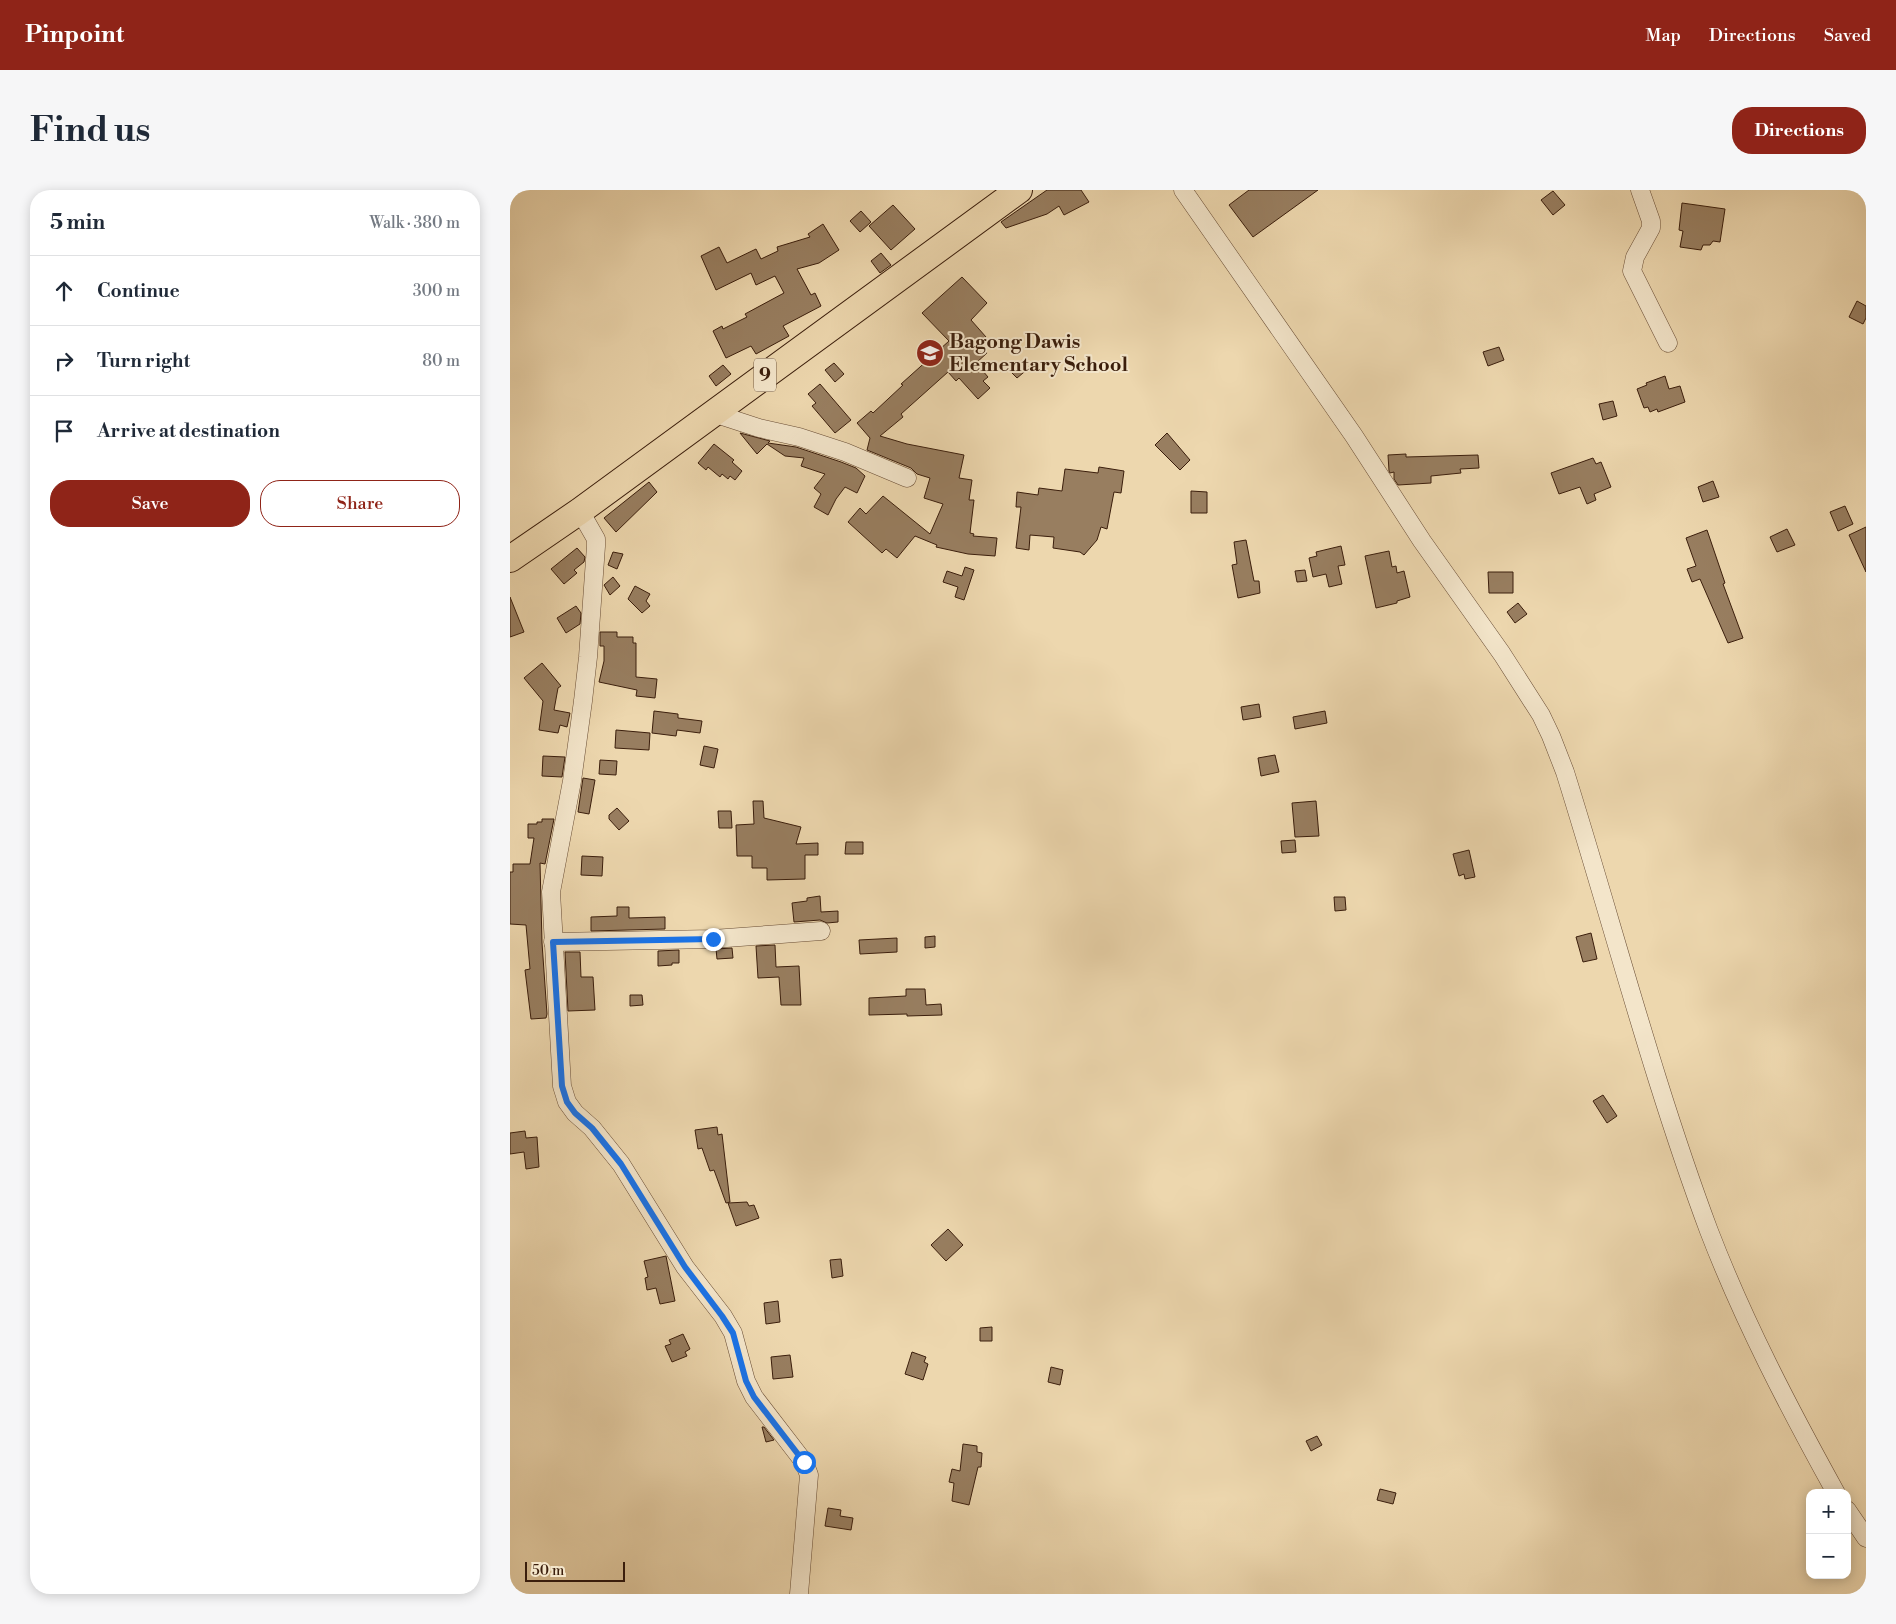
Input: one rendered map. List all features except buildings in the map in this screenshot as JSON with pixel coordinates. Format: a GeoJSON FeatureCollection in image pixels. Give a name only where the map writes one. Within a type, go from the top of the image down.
{"type":"FeatureCollection","features":[{"type":"Feature","properties":{"kind":"highway","name":"9"},"geometry":{"type":"LineString","coordinates":[[510,559],[580,511],[1019,190]]}},
{"type":"Feature","properties":{"kind":"street"},"geometry":{"type":"LineString","coordinates":[[1183,190],[1354,436],[1422,541],[1502,654],[1541,715],[1565,772],[1659,1086],[1709,1230],[1736,1296],[1764,1355],[1834,1489]]}},
{"type":"Feature","properties":{"kind":"street"},"geometry":{"type":"LineString","coordinates":[[1640,190],[1651,221],[1651,228],[1635,258],[1632,271],[1668,343]]}},
{"type":"Feature","properties":{"kind":"street"},"geometry":{"type":"LineString","coordinates":[[713,413],[836,449],[907,478]]}},
{"type":"Feature","properties":{"kind":"street"},"geometry":{"type":"LineString","coordinates":[[580,511],[596,539],[596,546],[583,701],[572,781],[551,892],[562,1086],[567,1102],[575,1113],[592,1128],[621,1164],[685,1267],[733,1333],[746,1381],[754,1397],[804,1462],[809,1475],[800,1594]]}},
{"type":"Feature","properties":{"kind":"street"},"geometry":{"type":"LineString","coordinates":[[553,942],[713,939],[821,931]]}},
{"type":"Feature","properties":{"kind":"street"},"geometry":{"type":"LineString","coordinates":[[1851,1516],[1866,1538]]}},
{"type":"Feature","properties":{"kind":"place","name":"Bagong Dawis Elementary School"},"geometry":{"type":"Point","coordinates":[930,353]}},
{"type":"Feature","properties":{"kind":"route"},"geometry":{"type":"LineString","coordinates":[[713,939],[553,942],[562,1086],[567,1102],[575,1113],[592,1128],[621,1164],[685,1267],[733,1333],[740,1353],[746,1381],[754,1397],[804,1462]]}}]}
